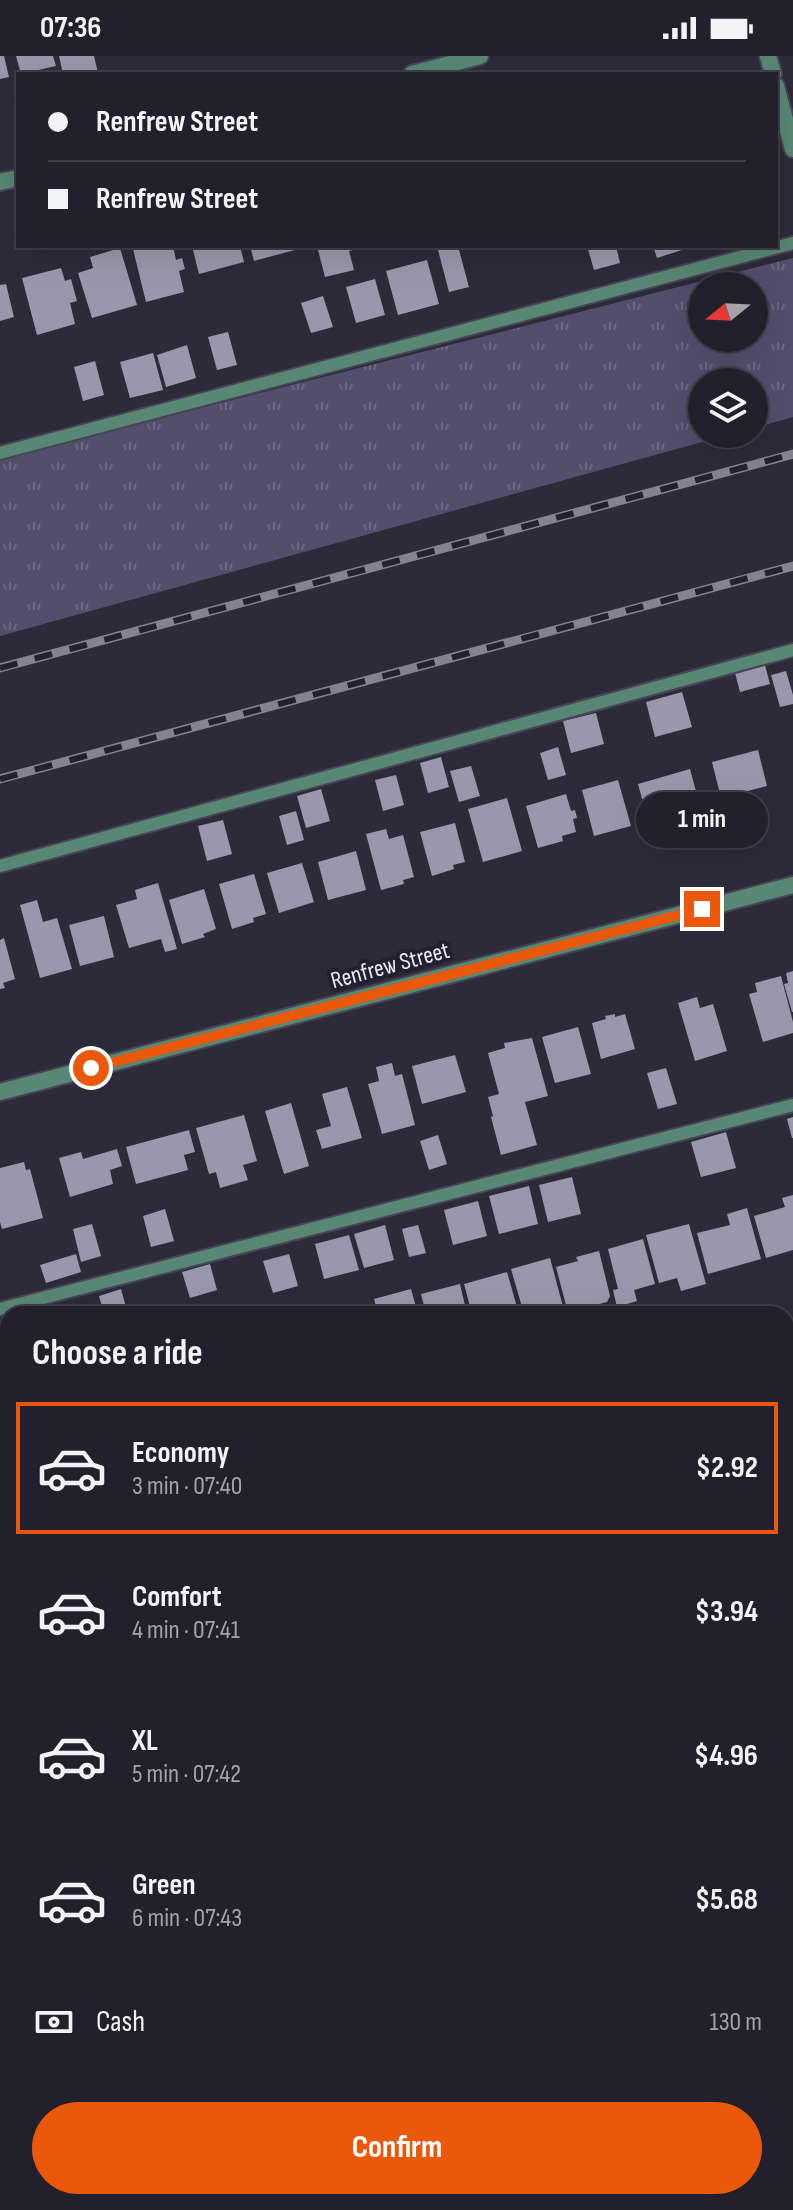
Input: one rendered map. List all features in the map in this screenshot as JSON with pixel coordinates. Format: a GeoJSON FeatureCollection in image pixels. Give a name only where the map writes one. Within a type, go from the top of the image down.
{"type":"FeatureCollection","features":[{"type":"Feature","properties":{"kind":"street"},"geometry":{"type":"LineString","coordinates":[[420,72],[480,56]]}},
{"type":"Feature","properties":{"kind":"street"},"geometry":{"type":"LineString","coordinates":[[778,93],[793,149]]}},
{"type":"Feature","properties":{"kind":"street","name":"Renfrew Street"},"geometry":{"type":"LineString","coordinates":[[0,1092],[793,885]]}},
{"type":"Feature","properties":{"kind":"lane"},"geometry":{"type":"LineString","coordinates":[[0,453],[774,248]]}},
{"type":"Feature","properties":{"kind":"lane"},"geometry":{"type":"LineString","coordinates":[[0,866],[793,650]]}},
{"type":"Feature","properties":{"kind":"lane"},"geometry":{"type":"LineString","coordinates":[[12,1306],[793,1105]]}},
{"type":"Feature","properties":{"kind":"green space"},"geometry":{"type":"Polygon","coordinates":[[[793,258],[793,417],[768,424],[768,368],[688,368],[688,446],[0,636],[0,459],[688,285],[688,352],[768,352],[768,272],[738,272],[793,258]]]}},
{"type":"Feature","properties":{"kind":"building"},"geometry":{"type":"Polygon","coordinates":[[[0,56],[4,56],[9,77],[0,79],[0,56]]]}},
{"type":"Feature","properties":{"kind":"building"},"geometry":{"type":"Polygon","coordinates":[[[16,56],[53,56],[56,66],[20,72],[16,56]]]}},
{"type":"Feature","properties":{"kind":"building"},"geometry":{"type":"Polygon","coordinates":[[[59,56],[94,56],[98,72],[63,72],[59,56]]]}},
{"type":"Feature","properties":{"kind":"building"},"geometry":{"type":"Polygon","coordinates":[[[120,248],[137,305],[92,318],[78,273],[93,268],[90,257],[120,248]]]}},
{"type":"Feature","properties":{"kind":"building"},"geometry":{"type":"Polygon","coordinates":[[[173,248],[176,260],[182,258],[185,269],[179,271],[184,292],[146,302],[133,249],[173,248]]]}},
{"type":"Feature","properties":{"kind":"building"},"geometry":{"type":"Polygon","coordinates":[[[192,248],[240,248],[244,262],[199,274],[192,248]]]}},
{"type":"Feature","properties":{"kind":"building"},"geometry":{"type":"Polygon","coordinates":[[[251,248],[302,248],[254,261],[251,248]]]}},
{"type":"Feature","properties":{"kind":"building"},"geometry":{"type":"Polygon","coordinates":[[[318,248],[360,248],[349,251],[354,270],[325,277],[318,248]]]}},
{"type":"Feature","properties":{"kind":"building"},"geometry":{"type":"Polygon","coordinates":[[[459,248],[469,287],[449,292],[438,250],[459,248]]]}},
{"type":"Feature","properties":{"kind":"building"},"geometry":{"type":"Polygon","coordinates":[[[588,248],[616,248],[620,263],[594,270],[588,248]]]}},
{"type":"Feature","properties":{"kind":"building"},"geometry":{"type":"Polygon","coordinates":[[[654,248],[685,248],[685,249],[657,258],[654,248]]]}},
{"type":"Feature","properties":{"kind":"building"},"geometry":{"type":"Polygon","coordinates":[[[427,260],[439,304],[398,315],[386,271],[427,260]]]}},
{"type":"Feature","properties":{"kind":"building"},"geometry":{"type":"Polygon","coordinates":[[[61,268],[65,281],[71,279],[77,301],[70,303],[75,324],[37,335],[22,278],[61,268]]]}},
{"type":"Feature","properties":{"kind":"building"},"geometry":{"type":"Polygon","coordinates":[[[375,279],[385,315],[356,323],[346,287],[375,279]]]}},
{"type":"Feature","properties":{"kind":"building"},"geometry":{"type":"Polygon","coordinates":[[[6,284],[14,317],[0,321],[0,285],[6,284]]]}},
{"type":"Feature","properties":{"kind":"building"},"geometry":{"type":"Polygon","coordinates":[[[323,296],[333,327],[311,333],[301,303],[323,296]]]}},
{"type":"Feature","properties":{"kind":"building"},"geometry":{"type":"Polygon","coordinates":[[[228,332],[237,365],[217,370],[208,337],[228,332]]]}},
{"type":"Feature","properties":{"kind":"building"},"geometry":{"type":"Polygon","coordinates":[[[187,345],[196,378],[166,387],[157,355],[187,345]]]}},
{"type":"Feature","properties":{"kind":"building"},"geometry":{"type":"Polygon","coordinates":[[[153,353],[163,390],[130,398],[120,362],[153,353]]]}},
{"type":"Feature","properties":{"kind":"building"},"geometry":{"type":"Polygon","coordinates":[[[95,361],[104,395],[83,401],[74,367],[95,361]]]}},
{"type":"Feature","properties":{"kind":"building"},"geometry":{"type":"Polygon","coordinates":[[[765,665],[770,684],[740,692],[735,673],[765,665]]]}},
{"type":"Feature","properties":{"kind":"building"},"geometry":{"type":"Polygon","coordinates":[[[786,671],[793,704],[780,707],[771,675],[786,671]]]}},
{"type":"Feature","properties":{"kind":"building"},"geometry":{"type":"Polygon","coordinates":[[[682,692],[692,727],[655,737],[646,702],[682,692]]]}},
{"type":"Feature","properties":{"kind":"building"},"geometry":{"type":"Polygon","coordinates":[[[596,713],[604,744],[571,753],[563,721],[596,713]]]}},
{"type":"Feature","properties":{"kind":"building"},"geometry":{"type":"Polygon","coordinates":[[[558,747],[566,775],[548,780],[540,753],[558,747]]]}},
{"type":"Feature","properties":{"kind":"building"},"geometry":{"type":"Polygon","coordinates":[[[758,750],[767,786],[721,798],[712,762],[758,750]]]}},
{"type":"Feature","properties":{"kind":"building"},"geometry":{"type":"Polygon","coordinates":[[[441,757],[449,787],[428,793],[420,763],[441,757]]]}},
{"type":"Feature","properties":{"kind":"building"},"geometry":{"type":"Polygon","coordinates":[[[471,766],[480,796],[459,802],[450,771],[471,766]]]}},
{"type":"Feature","properties":{"kind":"building"},"geometry":{"type":"Polygon","coordinates":[[[690,769],[701,810],[649,825],[638,784],[690,769]]]}},
{"type":"Feature","properties":{"kind":"building"},"geometry":{"type":"Polygon","coordinates":[[[396,775],[404,805],[383,811],[375,780],[396,775]]]}},
{"type":"Feature","properties":{"kind":"building"},"geometry":{"type":"Polygon","coordinates":[[[618,780],[631,826],[594,836],[582,790],[618,780]]]}},
{"type":"Feature","properties":{"kind":"building"},"geometry":{"type":"Polygon","coordinates":[[[321,789],[330,821],[306,828],[297,796],[321,789]]]}},
{"type":"Feature","properties":{"kind":"building"},"geometry":{"type":"Polygon","coordinates":[[[566,794],[571,811],[575,810],[577,818],[573,819],[576,832],[562,836],[563,841],[538,848],[526,806],[566,794]]]}},
{"type":"Feature","properties":{"kind":"building"},"geometry":{"type":"Polygon","coordinates":[[[507,798],[522,851],[483,862],[468,809],[507,798]]]}},
{"type":"Feature","properties":{"kind":"building"},"geometry":{"type":"Polygon","coordinates":[[[296,811],[304,840],[287,845],[279,816],[296,811]]]}},
{"type":"Feature","properties":{"kind":"building"},"geometry":{"type":"Polygon","coordinates":[[[223,820],[232,854],[207,861],[198,826],[223,820]]]}},
{"type":"Feature","properties":{"kind":"building"},"geometry":{"type":"Polygon","coordinates":[[[455,823],[465,862],[432,876],[420,832],[455,823]]]}},
{"type":"Feature","properties":{"kind":"building"},"geometry":{"type":"Polygon","coordinates":[[[386,829],[389,839],[403,835],[414,877],[403,880],[404,884],[381,890],[366,834],[386,829]]]}},
{"type":"Feature","properties":{"kind":"building"},"geometry":{"type":"Polygon","coordinates":[[[356,851],[366,890],[328,900],[318,862],[356,851]]]}},
{"type":"Feature","properties":{"kind":"building"},"geometry":{"type":"Polygon","coordinates":[[[302,863],[314,902],[279,913],[267,873],[302,863]]]}},
{"type":"Feature","properties":{"kind":"building"},"geometry":{"type":"Polygon","coordinates":[[[254,874],[266,914],[253,918],[254,922],[232,929],[219,884],[254,874]]]}},
{"type":"Feature","properties":{"kind":"building"},"geometry":{"type":"Polygon","coordinates":[[[158,883],[177,949],[165,952],[161,939],[129,948],[116,905],[137,899],[135,890],[158,883]]]}},
{"type":"Feature","properties":{"kind":"building"},"geometry":{"type":"Polygon","coordinates":[[[204,889],[216,929],[203,934],[205,937],[182,944],[169,900],[204,889]]]}},
{"type":"Feature","properties":{"kind":"building"},"geometry":{"type":"Polygon","coordinates":[[[37,900],[43,922],[57,918],[72,969],[40,978],[20,905],[37,900]]]}},
{"type":"Feature","properties":{"kind":"building"},"geometry":{"type":"Polygon","coordinates":[[[104,916],[114,957],[80,966],[69,925],[104,916]]]}},
{"type":"Feature","properties":{"kind":"building"},"geometry":{"type":"Polygon","coordinates":[[[4,938],[15,979],[3,983],[5,988],[0,989],[0,940],[4,938]]]}},
{"type":"Feature","properties":{"kind":"building"},"geometry":{"type":"Polygon","coordinates":[[[793,971],[792,1012],[784,984],[788,983],[786,973],[793,971]]]}},
{"type":"Feature","properties":{"kind":"building"},"geometry":{"type":"Polygon","coordinates":[[[781,976],[793,1033],[763,1042],[749,994],[757,992],[755,983],[781,976]]]}},
{"type":"Feature","properties":{"kind":"building"},"geometry":{"type":"Polygon","coordinates":[[[697,997],[700,1008],[713,1004],[727,1051],[695,1061],[678,1003],[697,997]]]}},
{"type":"Feature","properties":{"kind":"building"},"geometry":{"type":"Polygon","coordinates":[[[615,1014],[615,1017],[625,1014],[635,1049],[601,1059],[592,1023],[615,1014]]]}},
{"type":"Feature","properties":{"kind":"building"},"geometry":{"type":"Polygon","coordinates":[[[578,1027],[591,1074],[555,1083],[542,1037],[578,1027]]]}},
{"type":"Feature","properties":{"kind":"building"},"geometry":{"type":"Polygon","coordinates":[[[532,1038],[548,1096],[525,1102],[537,1145],[501,1155],[488,1097],[499,1094],[488,1053],[505,1048],[504,1043],[532,1038]]]}},
{"type":"Feature","properties":{"kind":"building"},"geometry":{"type":"Polygon","coordinates":[[[455,1055],[466,1092],[422,1104],[412,1066],[455,1055]]]}},
{"type":"Feature","properties":{"kind":"building"},"geometry":{"type":"Polygon","coordinates":[[[392,1063],[395,1076],[402,1074],[415,1125],[382,1134],[368,1084],[379,1081],[376,1067],[392,1063]]]}},
{"type":"Feature","properties":{"kind":"building"},"geometry":{"type":"Polygon","coordinates":[[[666,1068],[677,1104],[658,1109],[647,1073],[666,1068]]]}},
{"type":"Feature","properties":{"kind":"building"},"geometry":{"type":"Polygon","coordinates":[[[347,1087],[362,1138],[322,1149],[316,1130],[331,1126],[322,1094],[347,1087]]]}},
{"type":"Feature","properties":{"kind":"building"},"geometry":{"type":"Polygon","coordinates":[[[291,1103],[309,1166],[284,1174],[265,1111],[291,1103]]]}},
{"type":"Feature","properties":{"kind":"building"},"geometry":{"type":"Polygon","coordinates":[[[244,1115],[257,1161],[243,1165],[248,1180],[220,1188],[216,1172],[209,1174],[196,1128],[244,1115]]]}},
{"type":"Feature","properties":{"kind":"building"},"geometry":{"type":"Polygon","coordinates":[[[793,1117],[793,1138],[792,1138],[787,1119],[793,1117]]]}},
{"type":"Feature","properties":{"kind":"building"},"geometry":{"type":"Polygon","coordinates":[[[189,1130],[195,1152],[184,1155],[188,1170],[136,1184],[126,1147],[189,1130]]]}},
{"type":"Feature","properties":{"kind":"building"},"geometry":{"type":"Polygon","coordinates":[[[726,1132],[736,1168],[701,1177],[691,1142],[726,1132]]]}},
{"type":"Feature","properties":{"kind":"building"},"geometry":{"type":"Polygon","coordinates":[[[438,1135],[447,1164],[429,1170],[420,1141],[438,1135]]]}},
{"type":"Feature","properties":{"kind":"building"},"geometry":{"type":"Polygon","coordinates":[[[117,1149],[122,1166],[110,1170],[113,1184],[70,1197],[59,1158],[81,1152],[83,1159],[117,1149]]]}},
{"type":"Feature","properties":{"kind":"building"},"geometry":{"type":"Polygon","coordinates":[[[24,1162],[26,1170],[30,1169],[43,1218],[2,1229],[0,1168],[24,1162]]]}},
{"type":"Feature","properties":{"kind":"building"},"geometry":{"type":"Polygon","coordinates":[[[572,1177],[581,1214],[548,1222],[539,1185],[572,1177]]]}},
{"type":"Feature","properties":{"kind":"building"},"geometry":{"type":"Polygon","coordinates":[[[529,1186],[538,1224],[499,1234],[489,1196],[529,1186]]]}},
{"type":"Feature","properties":{"kind":"building"},"geometry":{"type":"Polygon","coordinates":[[[793,1195],[793,1250],[766,1258],[754,1216],[785,1207],[782,1198],[793,1195]]]}},
{"type":"Feature","properties":{"kind":"building"},"geometry":{"type":"Polygon","coordinates":[[[478,1201],[487,1236],[453,1245],[444,1210],[478,1201]]]}},
{"type":"Feature","properties":{"kind":"building"},"geometry":{"type":"Polygon","coordinates":[[[747,1208],[761,1259],[708,1274],[697,1233],[730,1225],[727,1214],[747,1208]]]}},
{"type":"Feature","properties":{"kind":"building"},"geometry":{"type":"Polygon","coordinates":[[[165,1209],[174,1241],[151,1247],[143,1216],[165,1209]]]}},
{"type":"Feature","properties":{"kind":"building"},"geometry":{"type":"Polygon","coordinates":[[[92,1224],[101,1256],[81,1262],[73,1229],[92,1224]]]}},
{"type":"Feature","properties":{"kind":"building"},"geometry":{"type":"Polygon","coordinates":[[[689,1224],[706,1284],[681,1291],[677,1278],[659,1283],[646,1235],[689,1224]]]}},
{"type":"Feature","properties":{"kind":"building"},"geometry":{"type":"Polygon","coordinates":[[[385,1225],[394,1260],[364,1268],[354,1234],[385,1225]]]}},
{"type":"Feature","properties":{"kind":"building"},"geometry":{"type":"Polygon","coordinates":[[[418,1225],[426,1253],[409,1257],[402,1229],[418,1225]]]}},
{"type":"Feature","properties":{"kind":"building"},"geometry":{"type":"Polygon","coordinates":[[[349,1235],[359,1270],[324,1279],[315,1244],[349,1235]]]}},
{"type":"Feature","properties":{"kind":"building"},"geometry":{"type":"Polygon","coordinates":[[[643,1239],[655,1284],[634,1290],[637,1301],[617,1306],[613,1290],[618,1289],[608,1249],[643,1239]]]}},
{"type":"Feature","properties":{"kind":"building"},"geometry":{"type":"Polygon","coordinates":[[[599,1251],[610,1296],[607,1302],[592,1306],[566,1306],[556,1267],[578,1261],[576,1257],[599,1251]]]}},
{"type":"Feature","properties":{"kind":"building"},"geometry":{"type":"Polygon","coordinates":[[[76,1254],[81,1272],[46,1283],[40,1265],[76,1254]]]}},
{"type":"Feature","properties":{"kind":"building"},"geometry":{"type":"Polygon","coordinates":[[[289,1254],[298,1286],[273,1293],[263,1261],[289,1254]]]}},
{"type":"Feature","properties":{"kind":"building"},"geometry":{"type":"Polygon","coordinates":[[[550,1258],[563,1306],[522,1306],[511,1269],[550,1258]]]}},
{"type":"Feature","properties":{"kind":"building"},"geometry":{"type":"Polygon","coordinates":[[[210,1264],[217,1290],[190,1298],[182,1272],[210,1264]]]}},
{"type":"Feature","properties":{"kind":"building"},"geometry":{"type":"Polygon","coordinates":[[[507,1272],[517,1306],[470,1306],[464,1284],[507,1272]]]}},
{"type":"Feature","properties":{"kind":"building"},"geometry":{"type":"Polygon","coordinates":[[[460,1284],[465,1306],[424,1306],[421,1294],[460,1284]]]}},
{"type":"Feature","properties":{"kind":"building"},"geometry":{"type":"Polygon","coordinates":[[[121,1289],[126,1306],[102,1306],[99,1296],[121,1289]]]}},
{"type":"Feature","properties":{"kind":"building"},"geometry":{"type":"Polygon","coordinates":[[[411,1289],[416,1306],[376,1306],[374,1299],[411,1289]]]}},
{"type":"Feature","properties":{"kind":"railway"},"geometry":{"type":"LineString","coordinates":[[0,668],[793,454]]}},
{"type":"Feature","properties":{"kind":"railway"},"geometry":{"type":"LineString","coordinates":[[0,779],[793,566]]}},
{"type":"Feature","properties":{"kind":"route"},"geometry":{"type":"LineString","coordinates":[[91,1068],[702,909]]}}]}
